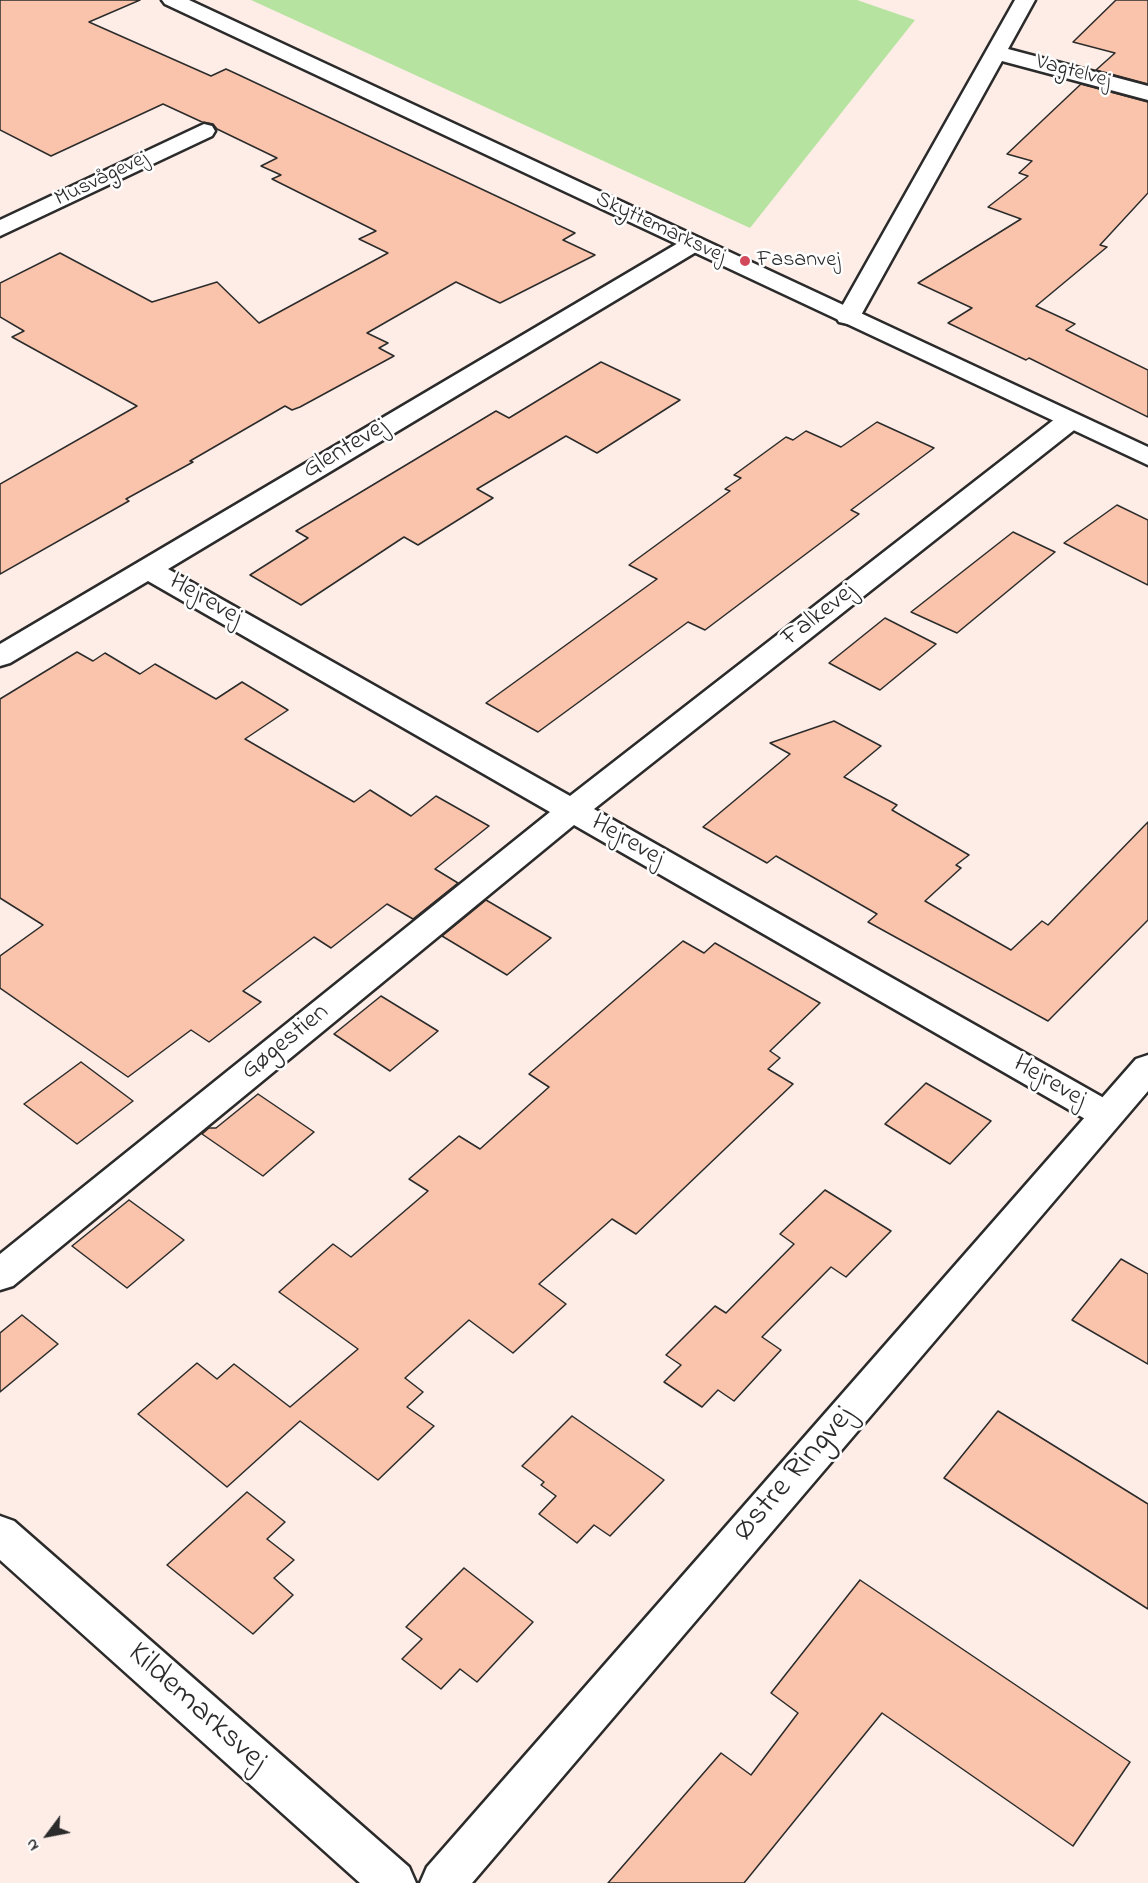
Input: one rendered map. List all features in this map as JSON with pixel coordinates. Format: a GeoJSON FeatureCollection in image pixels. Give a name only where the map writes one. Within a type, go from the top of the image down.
{"type":"FeatureCollection","features":[{"type":"Feature","properties":{"kind":"street","name":"Skyttemarksvej"},"geometry":{"type":"LineString","coordinates":[[172,0],[1148,457]]}},
{"type":"Feature","properties":{"kind":"street"},"geometry":{"type":"LineString","coordinates":[[848,317],[998,53],[1025,0]]}},
{"type":"Feature","properties":{"kind":"street","name":"Vagtelvej"},"geometry":{"type":"LineString","coordinates":[[998,53],[1148,93]]}},
{"type":"Feature","properties":{"kind":"street","name":"Musvågevej"},"geometry":{"type":"LineString","coordinates":[[0,228],[204,131]]}},
{"type":"Feature","properties":{"kind":"street","name":"Glentevej"},"geometry":{"type":"LineString","coordinates":[[0,657],[693,244]]}},
{"type":"Feature","properties":{"kind":"street","name":"Falkevej"},"geometry":{"type":"LineString","coordinates":[[572,811],[1069,421]]}},
{"type":"Feature","properties":{"kind":"street","name":"Hejrevej"},"geometry":{"type":"LineString","coordinates":[[148,569],[1106,1115]]}},
{"type":"Feature","properties":{"kind":"street","name":"Gøgestien"},"geometry":{"type":"LineString","coordinates":[[0,1275],[572,811]]}},
{"type":"Feature","properties":{"kind":"street","name":"Østre Ringvej"},"geometry":{"type":"LineString","coordinates":[[443,1883],[1148,1068]]}},
{"type":"Feature","properties":{"kind":"street","name":"Kildemarksvej"},"geometry":{"type":"LineString","coordinates":[[0,1534],[393,1883]]}},
{"type":"Feature","properties":{"kind":"green space"},"geometry":{"type":"Polygon","coordinates":[[[251,0],[857,0],[915,20],[750,228],[251,0]]]}},
{"type":"Feature","properties":{"kind":"building"},"geometry":{"type":"Polygon","coordinates":[[[0,0],[140,0],[89,22],[211,76],[226,69],[575,233],[563,240],[595,255],[500,303],[456,282],[367,333],[388,343],[379,348],[394,356],[300,407],[292,410],[285,406],[190,461],[193,462],[126,499],[129,501],[0,574],[0,484],[137,406],[12,337],[24,331],[0,317],[0,283],[60,253],[152,302],[217,282],[259,323],[388,253],[359,239],[376,231],[272,179],[281,175],[261,166],[277,158],[217,129],[213,124],[202,122],[163,104],[51,156],[0,130],[0,0]]]}},
{"type":"Feature","properties":{"kind":"building"},"geometry":{"type":"Polygon","coordinates":[[[1116,0],[1148,0],[1148,84],[1096,70],[1115,53],[1073,42],[1116,0]]]}},
{"type":"Feature","properties":{"kind":"building"},"geometry":{"type":"Polygon","coordinates":[[[1081,84],[1148,102],[1148,193],[1100,245],[1107,247],[1036,306],[1075,324],[1066,330],[1148,370],[1148,417],[1029,358],[1026,360],[948,323],[972,308],[918,283],[1021,219],[988,207],[1028,176],[1019,173],[1032,161],[1007,154],[1081,84]]]}},
{"type":"Feature","properties":{"kind":"building"},"geometry":{"type":"Polygon","coordinates":[[[601,362],[680,400],[597,453],[566,436],[477,489],[493,498],[418,545],[404,537],[301,605],[250,575],[308,538],[296,531],[496,411],[509,418],[601,362]]]}},
{"type":"Feature","properties":{"kind":"building"},"geometry":{"type":"Polygon","coordinates":[[[877,422],[934,448],[851,510],[859,514],[705,630],[688,622],[538,732],[486,703],[657,579],[629,565],[730,491],[725,489],[741,478],[734,475],[786,437],[793,440],[806,431],[841,447],[877,422]]]}},
{"type":"Feature","properties":{"kind":"building"},"geometry":{"type":"Polygon","coordinates":[[[1117,505],[1148,520],[1148,585],[1064,543],[1117,505]]]}},
{"type":"Feature","properties":{"kind":"building"},"geometry":{"type":"Polygon","coordinates":[[[1013,532],[1055,552],[957,633],[911,612],[1013,532]]]}},
{"type":"Feature","properties":{"kind":"building"},"geometry":{"type":"Polygon","coordinates":[[[885,618],[936,644],[880,690],[829,663],[885,618]]]}},
{"type":"Feature","properties":{"kind":"building"},"geometry":{"type":"Polygon","coordinates":[[[77,652],[93,661],[105,653],[140,674],[155,664],[216,699],[242,682],[288,710],[245,739],[354,802],[370,790],[411,816],[436,796],[489,826],[435,869],[458,883],[413,919],[387,904],[331,948],[314,937],[243,991],[261,1002],[209,1042],[191,1030],[128,1077],[0,988],[0,956],[43,925],[0,898],[0,699],[77,652]]]}},
{"type":"Feature","properties":{"kind":"building"},"geometry":{"type":"Polygon","coordinates":[[[834,721],[881,746],[844,777],[897,805],[892,810],[969,855],[956,865],[961,868],[925,901],[1011,950],[1042,921],[1048,925],[1148,822],[1148,920],[1048,1021],[868,922],[877,914],[776,856],[767,863],[703,827],[790,754],[770,743],[834,721]]]}},
{"type":"Feature","properties":{"kind":"building"},"geometry":{"type":"Polygon","coordinates":[[[486,900],[551,938],[507,975],[442,936],[486,900]]]}},
{"type":"Feature","properties":{"kind":"building"},"geometry":{"type":"Polygon","coordinates":[[[683,941],[704,953],[715,943],[820,1003],[770,1051],[780,1058],[768,1069],[793,1084],[636,1234],[612,1219],[539,1284],[566,1304],[513,1353],[469,1320],[405,1378],[423,1392],[407,1407],[434,1426],[378,1480],[300,1421],[227,1487],[138,1414],[197,1363],[217,1379],[234,1364],[290,1407],[358,1349],[279,1292],[333,1244],[351,1257],[428,1191],[409,1179],[459,1136],[480,1149],[549,1087],[529,1074],[683,941]]]}},
{"type":"Feature","properties":{"kind":"building"},"geometry":{"type":"Polygon","coordinates":[[[381,996],[438,1031],[390,1071],[334,1034],[381,996]]]}},
{"type":"Feature","properties":{"kind":"building"},"geometry":{"type":"Polygon","coordinates":[[[81,1062],[133,1101],[77,1144],[24,1104],[81,1062]]]}},
{"type":"Feature","properties":{"kind":"building"},"geometry":{"type":"Polygon","coordinates":[[[926,1083],[991,1121],[950,1164],[885,1124],[926,1083]]]}},
{"type":"Feature","properties":{"kind":"building"},"geometry":{"type":"Polygon","coordinates":[[[258,1094],[314,1132],[263,1176],[202,1134],[209,1128],[216,1128],[258,1094]]]}},
{"type":"Feature","properties":{"kind":"building"},"geometry":{"type":"Polygon","coordinates":[[[825,1190],[891,1231],[846,1277],[831,1267],[762,1337],[781,1350],[734,1401],[718,1390],[702,1407],[664,1382],[681,1365],[666,1355],[715,1306],[726,1313],[794,1244],[780,1234],[825,1190]]]}},
{"type":"Feature","properties":{"kind":"building"},"geometry":{"type":"Polygon","coordinates":[[[129,1200],[184,1240],[127,1288],[72,1246],[129,1200]]]}},
{"type":"Feature","properties":{"kind":"building"},"geometry":{"type":"Polygon","coordinates":[[[1121,1259],[1148,1274],[1148,1364],[1072,1320],[1121,1259]]]}},
{"type":"Feature","properties":{"kind":"building"},"geometry":{"type":"Polygon","coordinates":[[[22,1315],[58,1344],[0,1392],[0,1333],[22,1315]]]}},
{"type":"Feature","properties":{"kind":"building"},"geometry":{"type":"Polygon","coordinates":[[[998,1411],[1148,1504],[1148,1609],[944,1478],[998,1411]]]}},
{"type":"Feature","properties":{"kind":"building"},"geometry":{"type":"Polygon","coordinates":[[[572,1416],[664,1480],[610,1536],[594,1525],[577,1543],[539,1514],[556,1496],[541,1485],[544,1482],[522,1466],[572,1416]]]}},
{"type":"Feature","properties":{"kind":"building"},"geometry":{"type":"Polygon","coordinates":[[[247,1492],[285,1522],[267,1539],[294,1560],[274,1578],[293,1595],[253,1634],[167,1565],[247,1492]]]}},
{"type":"Feature","properties":{"kind":"building"},"geometry":{"type":"Polygon","coordinates":[[[464,1568],[533,1622],[477,1682],[460,1669],[441,1689],[402,1659],[422,1639],[406,1627],[464,1568]]]}},
{"type":"Feature","properties":{"kind":"building"},"geometry":{"type":"Polygon","coordinates":[[[860,1580],[1130,1762],[1073,1846],[882,1713],[744,1883],[608,1883],[721,1753],[751,1775],[798,1713],[771,1693],[860,1580]]]}},
{"type":"Feature","properties":{"kind":"place","name":"Fasanvej"},"geometry":{"type":"Point","coordinates":[745,261]}}]}
